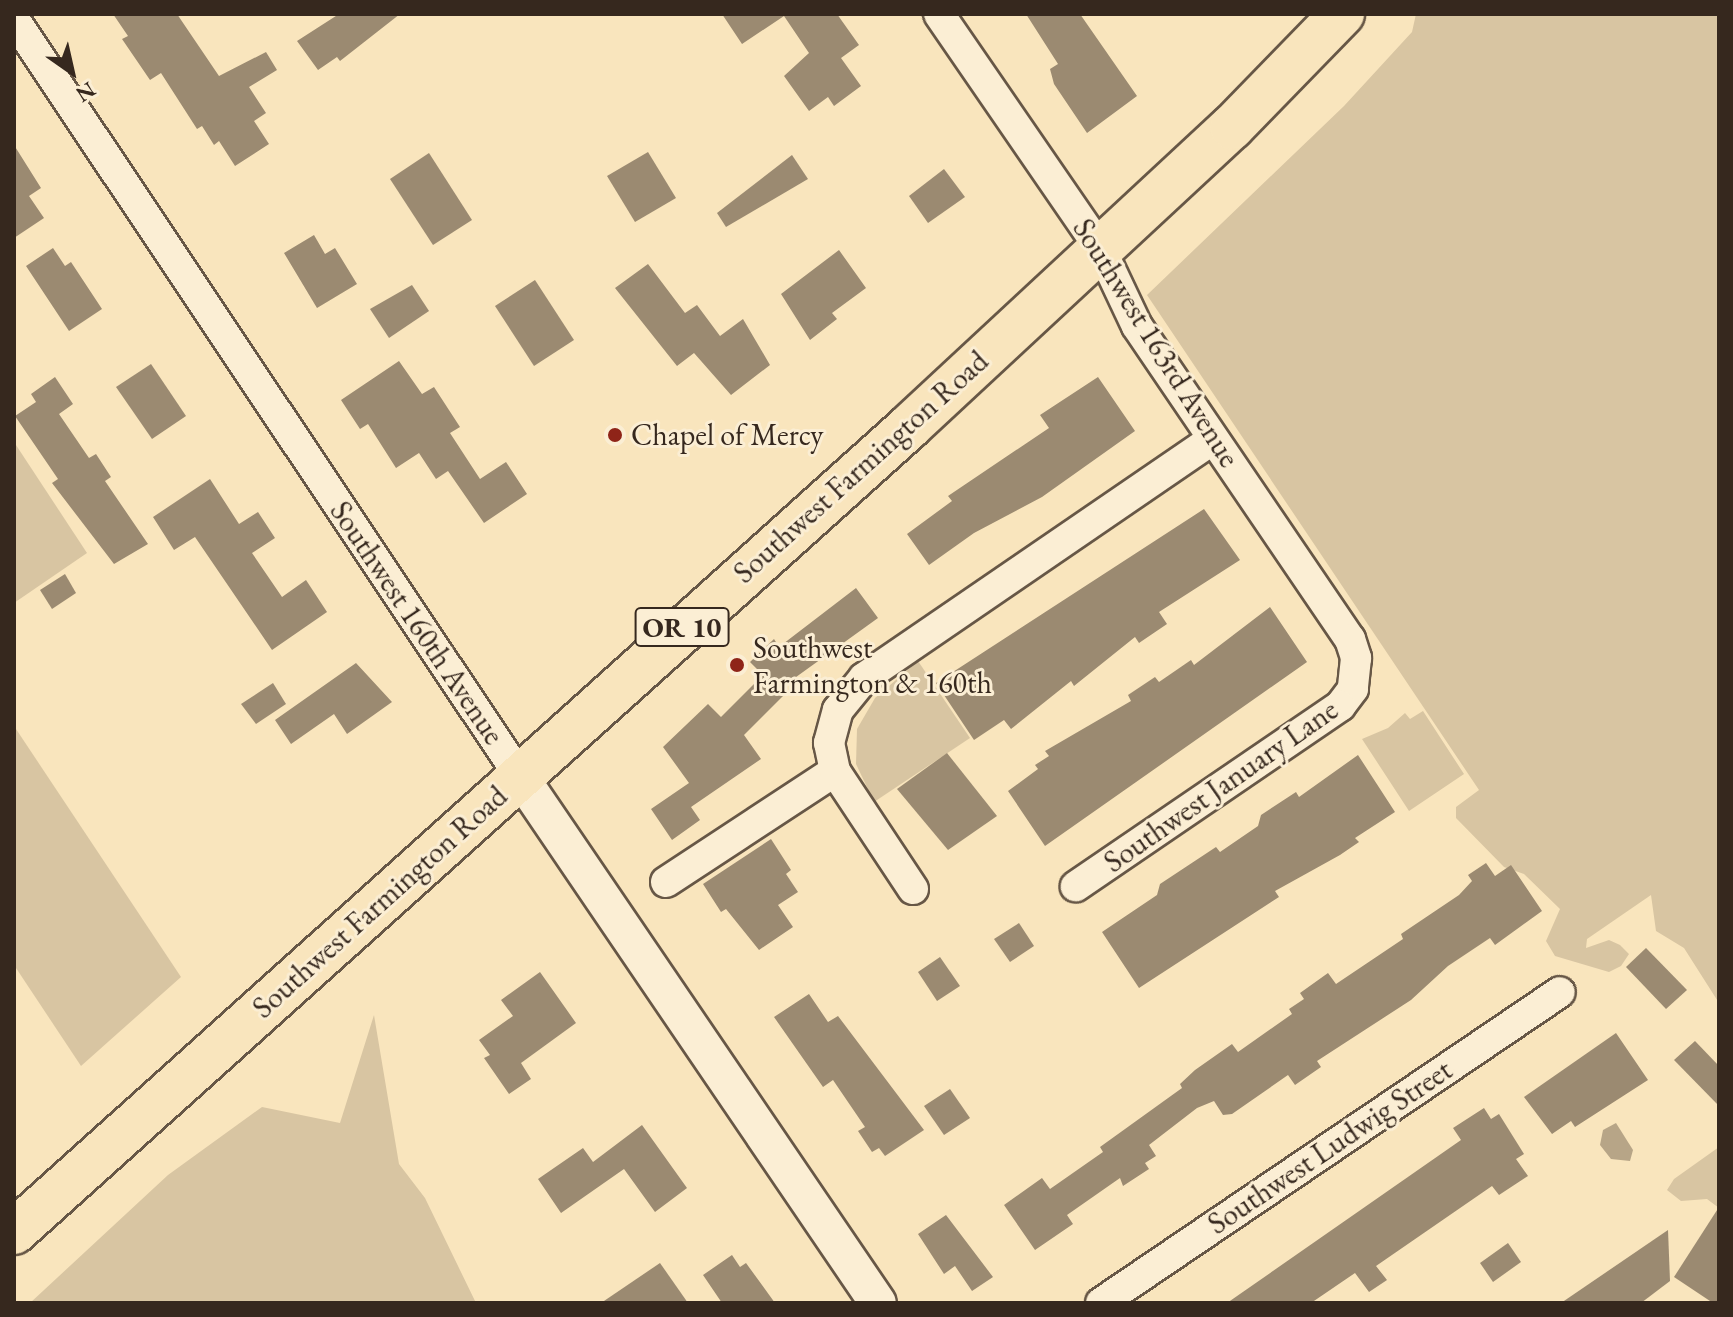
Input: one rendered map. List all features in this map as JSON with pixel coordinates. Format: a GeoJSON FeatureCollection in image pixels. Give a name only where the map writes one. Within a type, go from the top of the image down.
{"type":"FeatureCollection","features":[{"type":"Feature","properties":{"kind":"main road","name":"Southwest Farmington Road"},"geometry":{"type":"LineString","coordinates":[[14,1232],[1101,250],[1342,14]]}},
{"type":"Feature","properties":{"kind":"street","name":"Southwest 163rd Avenue"},"geometry":{"type":"LineString","coordinates":[[939,14],[1101,250],[1137,326],[1350,639],[1356,679]]}},
{"type":"Feature","properties":{"kind":"street","name":"Southwest 160th Avenue"},"geometry":{"type":"LineString","coordinates":[[14,19],[519,775],[878,1303]]}},
{"type":"Feature","properties":{"kind":"street"},"geometry":{"type":"LineString","coordinates":[[913,889],[835,771],[832,725],[864,678],[1212,440]]}},
{"type":"Feature","properties":{"kind":"street","name":"Southwest January Lane"},"geometry":{"type":"LineString","coordinates":[[1076,886],[1340,706],[1356,679]]}},
{"type":"Feature","properties":{"kind":"street"},"geometry":{"type":"LineString","coordinates":[[666,882],[835,771]]}},
{"type":"Feature","properties":{"kind":"street","name":"Southwest Ludwig Street"},"geometry":{"type":"LineString","coordinates":[[1101,1303],[1560,992]]}},
{"type":"Feature","properties":{"kind":"shaded area"},"geometry":{"type":"Polygon","coordinates":[[[1416,14],[1719,14],[1719,1003],[1684,948],[1656,931],[1651,895],[1587,939],[1586,948],[1609,940],[1620,945],[1629,954],[1621,966],[1609,972],[1555,956],[1546,941],[1560,909],[1524,874],[1504,867],[1456,818],[1456,807],[1479,790],[1147,295],[1344,106],[1412,32],[1416,14]]]}},
{"type":"Feature","properties":{"kind":"shaded area"},"geometry":{"type":"Polygon","coordinates":[[[14,442],[87,553],[14,603],[14,442]]]}},
{"type":"Feature","properties":{"kind":"shaded area"},"geometry":{"type":"Polygon","coordinates":[[[918,661],[970,738],[874,802],[856,764],[857,729],[875,698],[918,661]]]}},
{"type":"Feature","properties":{"kind":"shaded area"},"geometry":{"type":"Polygon","coordinates":[[[1423,711],[1464,774],[1409,811],[1362,739],[1388,728],[1405,713],[1410,719],[1423,711]]]}},
{"type":"Feature","properties":{"kind":"shaded area"},"geometry":{"type":"Polygon","coordinates":[[[14,726],[181,977],[81,1066],[14,965],[14,726]]]}},
{"type":"Feature","properties":{"kind":"shaded area"},"geometry":{"type":"Polygon","coordinates":[[[374,1015],[399,1164],[425,1198],[476,1303],[30,1303],[168,1175],[262,1107],[340,1123],[374,1015]]]}},
{"type":"Feature","properties":{"kind":"shaded area"},"geometry":{"type":"Polygon","coordinates":[[[1616,1123],[1633,1150],[1630,1161],[1611,1159],[1600,1145],[1603,1130],[1616,1123]]]}},
{"type":"Feature","properties":{"kind":"shaded area"},"geometry":{"type":"Polygon","coordinates":[[[1719,1147],[1719,1208],[1707,1199],[1681,1201],[1667,1190],[1674,1179],[1719,1147]]]}},
{"type":"Feature","properties":{"kind":"building"},"geometry":{"type":"Polygon","coordinates":[[[113,14],[177,14],[219,76],[266,52],[277,70],[249,87],[266,113],[254,121],[269,144],[235,166],[219,141],[214,145],[202,126],[197,129],[161,73],[150,80],[122,39],[128,36],[113,14]]]}},
{"type":"Feature","properties":{"kind":"building"},"geometry":{"type":"Polygon","coordinates":[[[339,14],[400,14],[340,61],[337,57],[318,70],[297,41],[339,14]]]}},
{"type":"Feature","properties":{"kind":"building"},"geometry":{"type":"Polygon","coordinates":[[[722,14],[837,14],[859,45],[841,58],[861,86],[834,106],[828,97],[809,111],[784,76],[809,53],[784,16],[742,44],[722,14]]]}},
{"type":"Feature","properties":{"kind":"building"},"geometry":{"type":"Polygon","coordinates":[[[1026,14],[1080,14],[1137,96],[1087,133],[1054,84],[1050,69],[1058,64],[1026,14]]]}},
{"type":"Feature","properties":{"kind":"building"},"geometry":{"type":"Polygon","coordinates":[[[14,145],[41,188],[29,196],[44,218],[14,238],[14,145]]]}},
{"type":"Feature","properties":{"kind":"building"},"geometry":{"type":"Polygon","coordinates":[[[648,152],[676,198],[635,222],[607,176],[648,152]]]}},
{"type":"Feature","properties":{"kind":"building"},"geometry":{"type":"Polygon","coordinates":[[[429,153],[472,220],[433,245],[390,179],[429,153]]]}},
{"type":"Feature","properties":{"kind":"building"},"geometry":{"type":"Polygon","coordinates":[[[792,155],[808,179],[726,227],[717,213],[792,155]]]}},
{"type":"Feature","properties":{"kind":"building"},"geometry":{"type":"Polygon","coordinates":[[[944,169],[965,197],[928,223],[909,196],[944,169]]]}},
{"type":"Feature","properties":{"kind":"building"},"geometry":{"type":"Polygon","coordinates":[[[314,235],[325,254],[335,248],[357,284],[317,308],[284,253],[314,235]]]}},
{"type":"Feature","properties":{"kind":"building"},"geometry":{"type":"Polygon","coordinates":[[[53,248],[65,266],[71,262],[102,309],[69,331],[26,266],[53,248]]]}},
{"type":"Feature","properties":{"kind":"building"},"geometry":{"type":"Polygon","coordinates":[[[839,250],[866,288],[832,313],[837,319],[810,340],[781,294],[839,250]]]}},
{"type":"Feature","properties":{"kind":"building"},"geometry":{"type":"Polygon","coordinates":[[[648,264],[685,313],[697,305],[720,336],[743,319],[770,365],[731,395],[694,353],[677,366],[615,288],[648,264]]]}},
{"type":"Feature","properties":{"kind":"building"},"geometry":{"type":"Polygon","coordinates":[[[535,280],[574,340],[534,366],[495,306],[535,280]]]}},
{"type":"Feature","properties":{"kind":"building"},"geometry":{"type":"Polygon","coordinates":[[[412,285],[429,311],[389,338],[370,309],[412,285]]]}},
{"type":"Feature","properties":{"kind":"building"},"geometry":{"type":"Polygon","coordinates":[[[399,361],[422,394],[434,387],[460,427],[450,433],[480,479],[506,462],[527,494],[484,523],[448,471],[436,479],[419,453],[396,468],[368,424],[360,429],[341,400],[399,361]]]}},
{"type":"Feature","properties":{"kind":"building"},"geometry":{"type":"Polygon","coordinates":[[[151,364],[186,416],[152,439],[116,387],[151,364]]]}},
{"type":"Feature","properties":{"kind":"building"},"geometry":{"type":"Polygon","coordinates":[[[55,377],[73,404],[59,414],[89,458],[96,454],[111,477],[105,481],[148,544],[114,564],[52,483],[58,479],[15,416],[36,402],[31,394],[55,377]]]}},
{"type":"Feature","properties":{"kind":"building"},"geometry":{"type":"Polygon","coordinates":[[[1098,377],[1135,431],[1042,497],[974,533],[929,565],[907,534],[952,501],[948,496],[1049,428],[1040,415],[1098,377]]]}},
{"type":"Feature","properties":{"kind":"building"},"geometry":{"type":"Polygon","coordinates":[[[210,479],[239,524],[258,512],[275,538],[252,553],[282,597],[306,580],[327,612],[272,650],[195,537],[174,550],[153,517],[210,479]]]}},
{"type":"Feature","properties":{"kind":"building"},"geometry":{"type":"Polygon","coordinates":[[[1204,509],[1240,560],[1159,612],[1167,624],[1139,643],[1135,637],[1074,686],[1071,681],[1011,729],[1004,720],[974,740],[936,683],[1204,509]]]}},
{"type":"Feature","properties":{"kind":"building"},"geometry":{"type":"Polygon","coordinates":[[[65,574],[76,593],[52,609],[40,590],[65,574]]]}},
{"type":"Feature","properties":{"kind":"building"},"geometry":{"type":"Polygon","coordinates":[[[856,588],[878,618],[778,690],[783,696],[744,735],[761,759],[691,807],[700,820],[672,840],[651,809],[689,783],[663,747],[708,704],[721,717],[763,675],[750,662],[774,639],[779,647],[856,588]]]}},
{"type":"Feature","properties":{"kind":"building"},"geometry":{"type":"Polygon","coordinates":[[[1270,607],[1307,662],[1045,846],[1008,791],[1038,769],[1035,765],[1049,756],[1045,751],[1131,701],[1128,695],[1155,677],[1159,682],[1191,660],[1194,665],[1270,607]]]}},
{"type":"Feature","properties":{"kind":"building"},"geometry":{"type":"Polygon","coordinates":[[[356,663],[392,702],[347,734],[334,714],[291,744],[275,720],[356,663]]]}},
{"type":"Feature","properties":{"kind":"building"},"geometry":{"type":"Polygon","coordinates":[[[273,683],[286,704],[256,724],[241,704],[273,683]]]}},
{"type":"Feature","properties":{"kind":"building"},"geometry":{"type":"Polygon","coordinates":[[[947,753],[997,816],[948,850],[897,789],[947,753]]]}},
{"type":"Feature","properties":{"kind":"building"},"geometry":{"type":"Polygon","coordinates":[[[1358,755],[1395,812],[1355,838],[1359,842],[1340,855],[1275,891],[1279,897],[1139,988],[1102,932],[1157,895],[1160,884],[1216,847],[1220,852],[1258,826],[1261,815],[1296,792],[1299,797],[1358,755]]]}},
{"type":"Feature","properties":{"kind":"building"},"geometry":{"type":"Polygon","coordinates":[[[771,839],[791,870],[786,874],[798,892],[778,905],[793,927],[759,950],[726,909],[721,912],[703,884],[771,839]]]}},
{"type":"Feature","properties":{"kind":"building"},"geometry":{"type":"Polygon","coordinates":[[[1486,863],[1495,876],[1511,865],[1542,911],[1495,945],[1490,938],[1448,966],[1411,1000],[1317,1061],[1321,1067],[1295,1085],[1288,1075],[1232,1114],[1223,1115],[1214,1101],[1197,1108],[1149,1145],[1156,1156],[1145,1163],[1149,1169],[1123,1186],[1120,1178],[1067,1215],[1073,1224],[1035,1250],[1004,1205],[1042,1178],[1050,1189],[1103,1152],[1100,1147],[1182,1088],[1180,1084],[1195,1070],[1232,1044],[1238,1052],[1292,1014],[1289,1009],[1304,999],[1300,993],[1328,973],[1336,984],[1403,939],[1401,934],[1459,895],[1472,881],[1468,875],[1486,863]]]}},
{"type":"Feature","properties":{"kind":"building"},"geometry":{"type":"Polygon","coordinates":[[[1019,923],[1034,946],[1010,962],[994,939],[1019,923]]]}},
{"type":"Feature","properties":{"kind":"building"},"geometry":{"type":"Polygon","coordinates":[[[1646,948],[1687,990],[1666,1009],[1626,967],[1646,948]]]}},
{"type":"Feature","properties":{"kind":"building"},"geometry":{"type":"Polygon","coordinates":[[[940,957],[960,986],[937,1001],[918,972],[940,957]]]}},
{"type":"Feature","properties":{"kind":"building"},"geometry":{"type":"Polygon","coordinates":[[[540,972],[576,1023],[521,1063],[531,1079],[509,1094],[484,1058],[490,1055],[479,1040],[513,1016],[501,1000],[540,972]]]}},
{"type":"Feature","properties":{"kind":"building"},"geometry":{"type":"Polygon","coordinates":[[[809,994],[828,1022],[838,1016],[924,1130],[885,1156],[879,1148],[872,1152],[858,1131],[865,1127],[833,1080],[823,1087],[774,1017],[809,994]]]}},
{"type":"Feature","properties":{"kind":"building"},"geometry":{"type":"Polygon","coordinates":[[[1616,1033],[1648,1080],[1575,1127],[1571,1121],[1552,1134],[1524,1097],[1616,1033]]]}},
{"type":"Feature","properties":{"kind":"building"},"geometry":{"type":"Polygon","coordinates":[[[1695,1041],[1719,1066],[1719,1106],[1674,1060],[1695,1041]]]}},
{"type":"Feature","properties":{"kind":"building"},"geometry":{"type":"Polygon","coordinates":[[[950,1089],[970,1118],[944,1135],[924,1106],[950,1089]]]}},
{"type":"Feature","properties":{"kind":"building"},"geometry":{"type":"Polygon","coordinates":[[[1484,1108],[1491,1119],[1499,1114],[1524,1154],[1516,1159],[1528,1176],[1499,1195],[1492,1186],[1376,1266],[1387,1280],[1369,1292],[1355,1273],[1311,1303],[1227,1303],[1461,1140],[1453,1128],[1484,1108]]]}},
{"type":"Feature","properties":{"kind":"building"},"geometry":{"type":"Polygon","coordinates":[[[642,1125],[687,1188],[655,1212],[624,1169],[561,1213],[538,1179],[583,1148],[593,1162],[642,1125]]]}},
{"type":"Feature","properties":{"kind":"building"},"geometry":{"type":"Polygon","coordinates":[[[1719,1207],[1719,1303],[1713,1303],[1674,1277],[1719,1207]]]}},
{"type":"Feature","properties":{"kind":"building"},"geometry":{"type":"Polygon","coordinates":[[[946,1215],[993,1277],[972,1291],[955,1266],[944,1274],[918,1234],[946,1215]]]}},
{"type":"Feature","properties":{"kind":"building"},"geometry":{"type":"Polygon","coordinates":[[[1668,1230],[1670,1281],[1641,1303],[1561,1303],[1668,1230]]]}},
{"type":"Feature","properties":{"kind":"building"},"geometry":{"type":"Polygon","coordinates":[[[1508,1243],[1521,1262],[1493,1282],[1480,1263],[1508,1243]]]}},
{"type":"Feature","properties":{"kind":"building"},"geometry":{"type":"Polygon","coordinates":[[[732,1255],[740,1267],[746,1263],[775,1303],[722,1303],[703,1275],[732,1255]]]}},
{"type":"Feature","properties":{"kind":"building"},"geometry":{"type":"Polygon","coordinates":[[[660,1263],[688,1303],[601,1303],[660,1263]]]}},
{"type":"Feature","properties":{"kind":"place","name":"Chapel of Mercy"},"geometry":{"type":"Point","coordinates":[615,435]}},
{"type":"Feature","properties":{"kind":"place","name":"Southwest Farmington & 160th"},"geometry":{"type":"Point","coordinates":[737,665]}}]}
